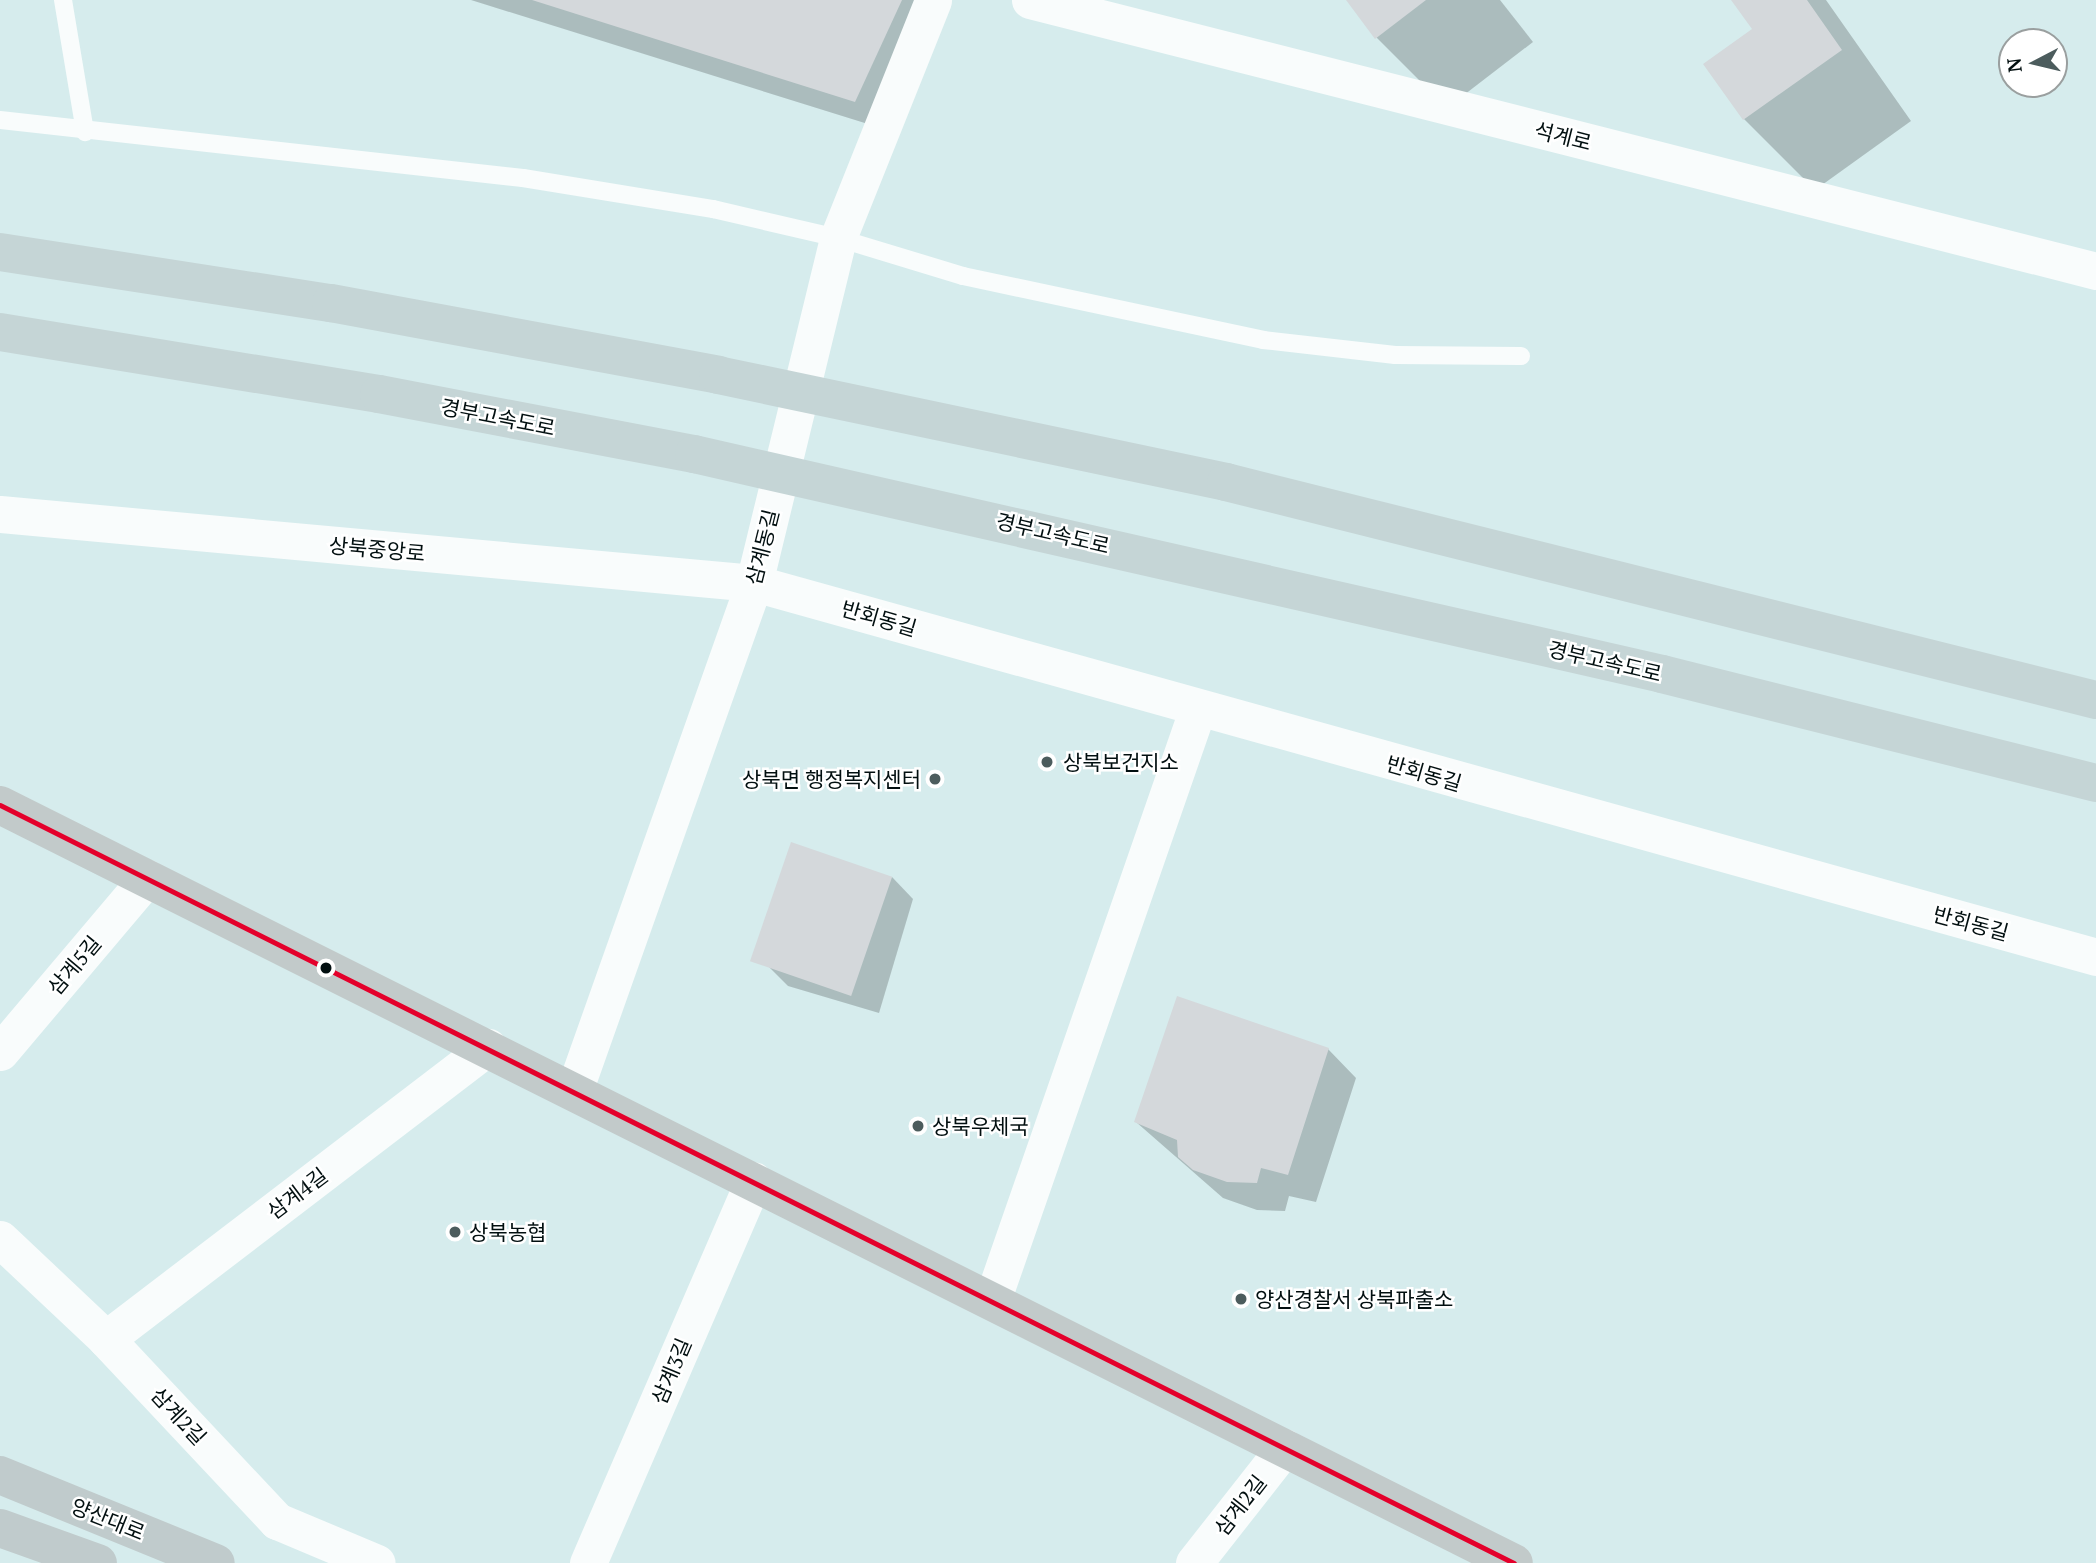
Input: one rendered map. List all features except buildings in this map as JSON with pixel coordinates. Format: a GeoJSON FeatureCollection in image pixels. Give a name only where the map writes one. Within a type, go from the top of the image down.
{"type":"FeatureCollection","features":[{"type":"Feature","properties":{"kind":"highway"},"geometry":{"type":"LineString","coordinates":[[0,252],[331,303],[613,356],[1226,482],[2096,700]]}},
{"type":"Feature","properties":{"kind":"highway","name":"경부고속도로"},"geometry":{"type":"LineString","coordinates":[[0,332],[379,394],[603,437],[933,506],[1662,674],[2096,783]]}},
{"type":"Feature","properties":{"kind":"main road"},"geometry":{"type":"LineString","coordinates":[[0,805],[993,1298],[1514,1563]]}},
{"type":"Feature","properties":{"kind":"main road","name":"양산대로"},"geometry":{"type":"LineString","coordinates":[[0,1475],[216,1563]]}},
{"type":"Feature","properties":{"kind":"main road"},"geometry":{"type":"LineString","coordinates":[[0,1528],[98,1563]]}},
{"type":"Feature","properties":{"kind":"street","name":"삼계동길"},"geometry":{"type":"LineString","coordinates":[[574,1091],[754,583],[838,238],[933,0]]}},
{"type":"Feature","properties":{"kind":"street","name":"석계로"},"geometry":{"type":"LineString","coordinates":[[1030,0],[2096,271]]}},
{"type":"Feature","properties":{"kind":"street","name":"상북중앙로"},"geometry":{"type":"LineString","coordinates":[[0,514],[754,583]]}},
{"type":"Feature","properties":{"kind":"street","name":"반회동길"},"geometry":{"type":"LineString","coordinates":[[754,583],[2096,957]]}},
{"type":"Feature","properties":{"kind":"street"},"geometry":{"type":"LineString","coordinates":[[993,1298],[1198,708]]}},
{"type":"Feature","properties":{"kind":"street","name":"삼계5길"},"geometry":{"type":"LineString","coordinates":[[0,1052],[147,878]]}},
{"type":"Feature","properties":{"kind":"street","name":"삼계4길"},"geometry":{"type":"LineString","coordinates":[[106,1339],[488,1047]]}},
{"type":"Feature","properties":{"kind":"street","name":"삼계3길"},"geometry":{"type":"LineString","coordinates":[[589,1563],[754,1180]]}},
{"type":"Feature","properties":{"kind":"street","name":"삼계2길"},"geometry":{"type":"LineString","coordinates":[[0,1239],[106,1339],[277,1521],[377,1563]]}},
{"type":"Feature","properties":{"kind":"street","name":"삼계2길"},"geometry":{"type":"LineString","coordinates":[[1194,1563],[1285,1447]]}},
{"type":"Feature","properties":{"kind":"lane"},"geometry":{"type":"LineString","coordinates":[[64,0],[85,132]]}},
{"type":"Feature","properties":{"kind":"lane"},"geometry":{"type":"LineString","coordinates":[[0,120],[85,132],[523,178],[713,209],[838,238],[963,276],[1263,340],[1395,355],[1521,356]]}},
{"type":"Feature","properties":{"kind":"transit line"},"geometry":{"type":"LineString","coordinates":[[0,805],[1514,1563]]}},
{"type":"Feature","properties":{"kind":"place","name":"상북보건지소"},"geometry":{"type":"Point","coordinates":[1047,762]}},
{"type":"Feature","properties":{"kind":"place","name":"상북면 행정복지센터"},"geometry":{"type":"Point","coordinates":[935,779]}},
{"type":"Feature","properties":{"kind":"place","name":"상북우체국"},"geometry":{"type":"Point","coordinates":[918,1126]}},
{"type":"Feature","properties":{"kind":"place","name":"상북농협"},"geometry":{"type":"Point","coordinates":[455,1232]}},
{"type":"Feature","properties":{"kind":"place","name":"양산경찰서 상북파출소"},"geometry":{"type":"Point","coordinates":[1241,1299]}}]}
